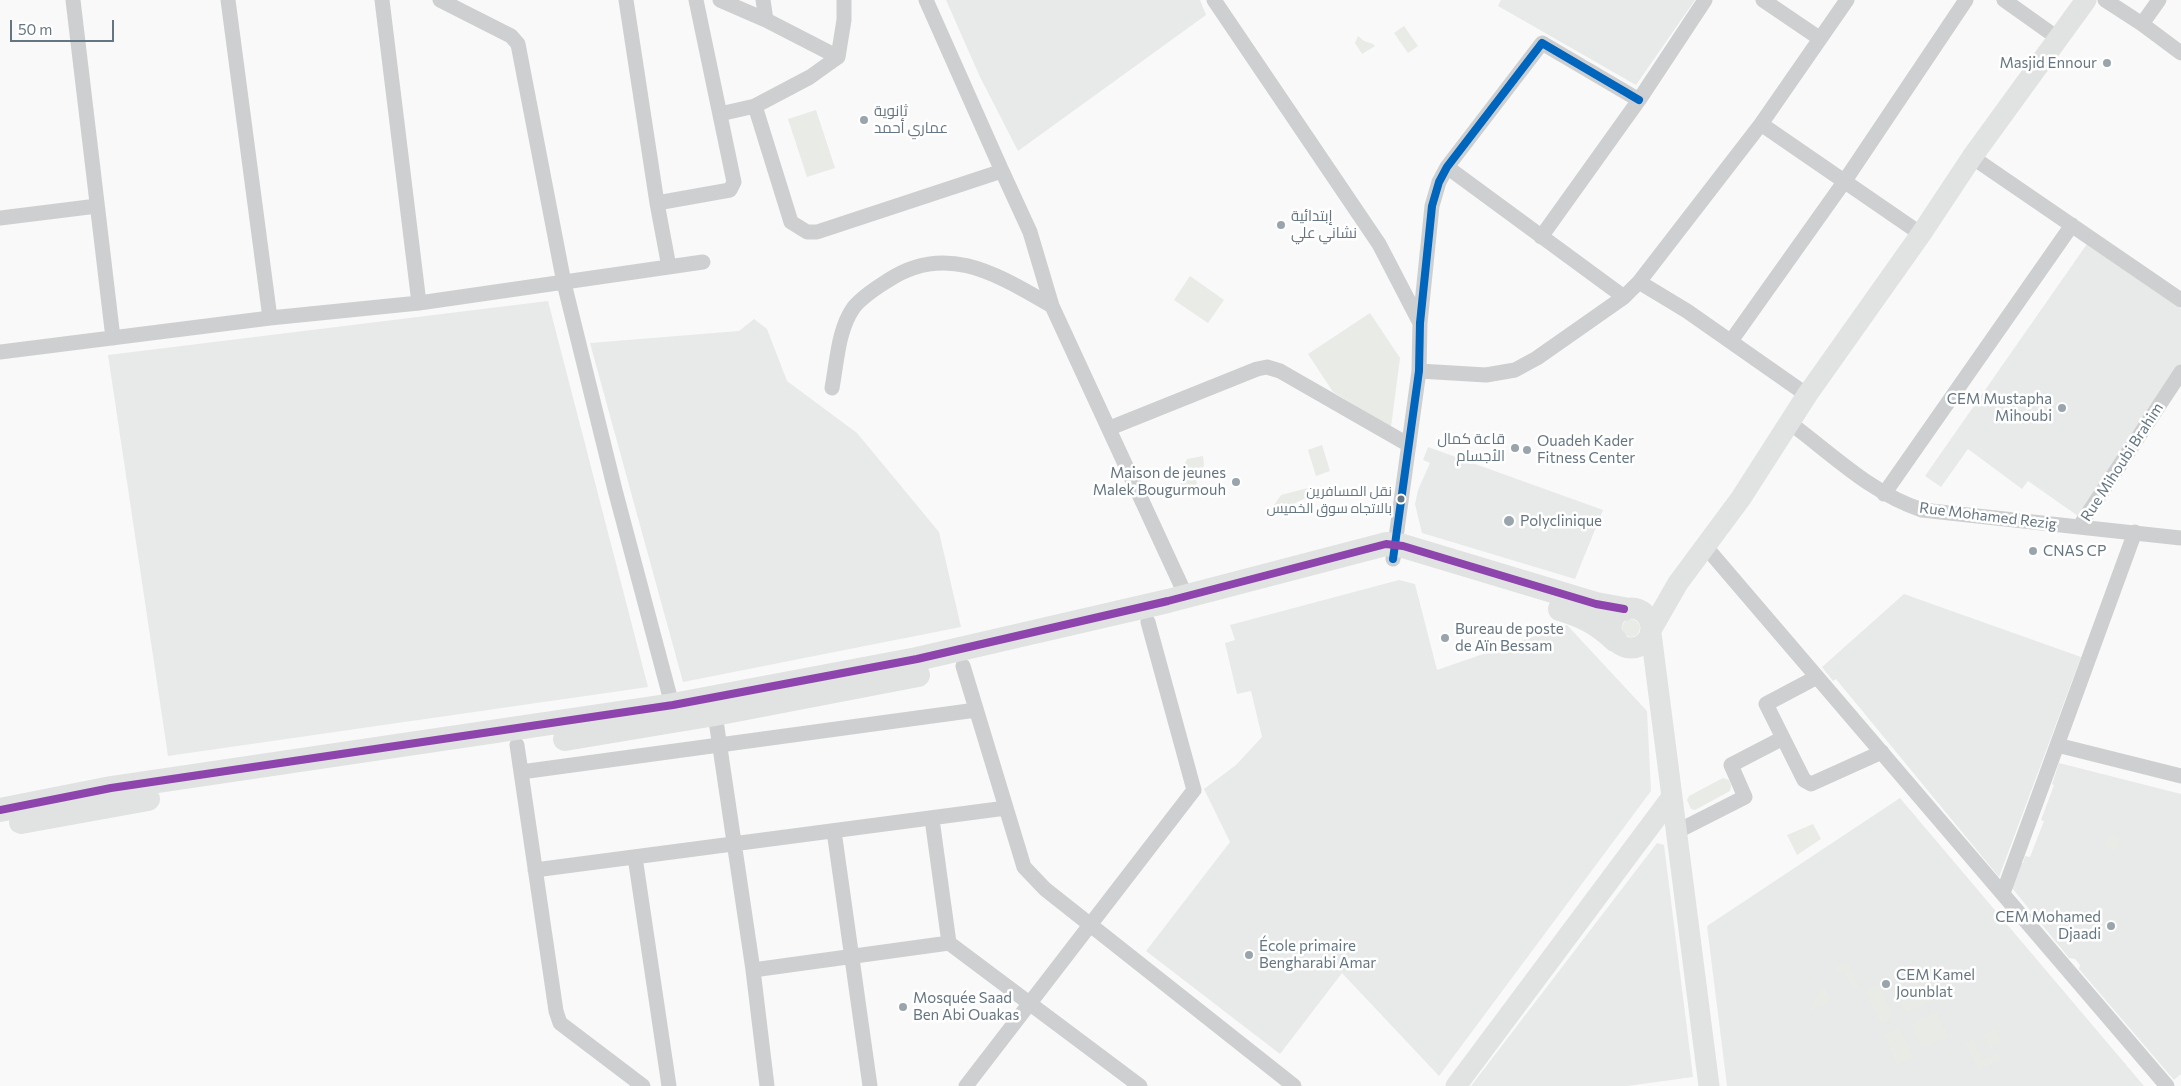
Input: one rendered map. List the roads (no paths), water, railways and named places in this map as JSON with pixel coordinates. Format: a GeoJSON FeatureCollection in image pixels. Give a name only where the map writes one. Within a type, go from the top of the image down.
{"type":"FeatureCollection","features":[{"type":"Feature","properties":{"kind":"main road"},"geometry":{"type":"LineString","coordinates":[[0,826],[213,788],[517,745],[675,713],[1186,596],[1379,546],[1583,616],[1600,626],[1622,644],[1640,646],[1651,631],[1678,583],[1741,498],[1807,395],[1921,234],[1972,157],[2060,39],[2086,0]]}},
{"type":"Feature","properties":{"kind":"main road"},"geometry":{"type":"LineString","coordinates":[[0,810],[111,788],[675,713],[715,714],[963,666],[1148,622],[1376,562],[1393,552],[1596,604],[1630,609],[1646,614],[1651,624],[1671,798],[1709,1086]]}},
{"type":"Feature","properties":{"kind":"main road"},"geometry":{"type":"LineString","coordinates":[[1657,682],[1612,634],[1612,622],[1615,616],[1658,597],[1678,583]]}},
{"type":"Feature","properties":{"kind":"main road"},"geometry":{"type":"LineString","coordinates":[[1456,1086],[1671,798]]}},
{"type":"Feature","properties":{"kind":"street"},"geometry":{"type":"LineString","coordinates":[[72,0],[113,338]]}},
{"type":"Feature","properties":{"kind":"street"},"geometry":{"type":"LineString","coordinates":[[228,0],[270,318]]}},
{"type":"Feature","properties":{"kind":"street"},"geometry":{"type":"LineString","coordinates":[[382,0],[419,302]]}},
{"type":"Feature","properties":{"kind":"street"},"geometry":{"type":"LineString","coordinates":[[440,0],[511,36],[518,44],[564,283],[614,490],[675,713]]}},
{"type":"Feature","properties":{"kind":"street"},"geometry":{"type":"LineString","coordinates":[[626,0],[657,203],[669,267]]}},
{"type":"Feature","properties":{"kind":"street"},"geometry":{"type":"LineString","coordinates":[[657,203],[730,190],[734,182],[696,0]]}},
{"type":"Feature","properties":{"kind":"street"},"geometry":{"type":"LineString","coordinates":[[720,0],[766,20],[838,57]]}},
{"type":"Feature","properties":{"kind":"street"},"geometry":{"type":"LineString","coordinates":[[763,0],[766,20]]}},
{"type":"Feature","properties":{"kind":"street"},"geometry":{"type":"LineString","coordinates":[[720,114],[755,106],[810,77],[838,57],[844,20],[844,0]]}},
{"type":"Feature","properties":{"kind":"street"},"geometry":{"type":"LineString","coordinates":[[926,0],[1030,232],[1052,306],[1186,596]]}},
{"type":"Feature","properties":{"kind":"street"},"geometry":{"type":"LineString","coordinates":[[1214,0],[1378,244],[1420,323]]}},
{"type":"Feature","properties":{"kind":"street"},"geometry":{"type":"LineString","coordinates":[[1540,237],[1639,100],[1705,0]]}},
{"type":"Feature","properties":{"kind":"street"},"geometry":{"type":"LineString","coordinates":[[1763,0],[1819,38]]}},
{"type":"Feature","properties":{"kind":"street"},"geometry":{"type":"LineString","coordinates":[[1418,371],[1486,375],[1515,370],[1537,358],[1624,298],[1640,282],[1761,124],[1847,0]]}},
{"type":"Feature","properties":{"kind":"street"},"geometry":{"type":"LineString","coordinates":[[1731,341],[1844,182],[1966,0]]}},
{"type":"Feature","properties":{"kind":"street"},"geometry":{"type":"LineString","coordinates":[[2004,0],[2060,39]]}},
{"type":"Feature","properties":{"kind":"street"},"geometry":{"type":"LineString","coordinates":[[2105,0],[2181,53]]}},
{"type":"Feature","properties":{"kind":"street"},"geometry":{"type":"LineString","coordinates":[[2142,24],[2159,0]]}},
{"type":"Feature","properties":{"kind":"street"},"geometry":{"type":"LineString","coordinates":[[1393,552],[1418,371],[1420,323],[1432,206],[1439,182],[1447,167],[1542,43],[1639,100]]}},
{"type":"Feature","properties":{"kind":"street"},"geometry":{"type":"LineString","coordinates":[[755,106],[791,222],[807,232],[817,232],[1002,171]]}},
{"type":"Feature","properties":{"kind":"street"},"geometry":{"type":"LineString","coordinates":[[1761,124],[1921,234]]}},
{"type":"Feature","properties":{"kind":"street"},"geometry":{"type":"LineString","coordinates":[[1972,157],[2181,300]]}},
{"type":"Feature","properties":{"kind":"street"},"geometry":{"type":"LineString","coordinates":[[1447,167],[1624,298]]}},
{"type":"Feature","properties":{"kind":"street"},"geometry":{"type":"LineString","coordinates":[[0,218],[97,206]]}},
{"type":"Feature","properties":{"kind":"street"},"geometry":{"type":"LineString","coordinates":[[1884,494],[2072,225]]}},
{"type":"Feature","properties":{"kind":"street"},"geometry":{"type":"LineString","coordinates":[[0,352],[270,318],[419,302],[703,262]]}},
{"type":"Feature","properties":{"kind":"street"},"geometry":{"type":"LineString","coordinates":[[832,388],[842,334],[854,308],[872,291],[904,269],[921,264],[951,263],[983,270],[1052,306]]}},
{"type":"Feature","properties":{"kind":"street"},"geometry":{"type":"LineString","coordinates":[[1640,282],[1687,311],[1807,395]]}},
{"type":"Feature","properties":{"kind":"street"},"geometry":{"type":"LineString","coordinates":[[1110,428],[1257,369],[1267,367],[1280,371],[1408,446]]}},
{"type":"Feature","properties":{"kind":"street","name":"Rue Mihoubi Brahim"},"geometry":{"type":"LineString","coordinates":[[2079,527],[2181,372]]}},
{"type":"Feature","properties":{"kind":"street","name":"Rue Mohamed Rezig"},"geometry":{"type":"LineString","coordinates":[[1790,423],[1884,494],[1922,510],[2181,538]]}},
{"type":"Feature","properties":{"kind":"street"},"geometry":{"type":"LineString","coordinates":[[2003,893],[2134,532]]}},
{"type":"Feature","properties":{"kind":"street"},"geometry":{"type":"LineString","coordinates":[[1705,546],[2167,1086]]}},
{"type":"Feature","properties":{"kind":"street"},"geometry":{"type":"LineString","coordinates":[[969,1085],[1194,790],[1148,622]]}},
{"type":"Feature","properties":{"kind":"street"},"geometry":{"type":"LineString","coordinates":[[963,666],[1024,867],[1045,889],[1294,1086]]}},
{"type":"Feature","properties":{"kind":"street"},"geometry":{"type":"LineString","coordinates":[[1817,677],[1766,704],[1804,780],[1811,784],[1882,752]]}},
{"type":"Feature","properties":{"kind":"street"},"geometry":{"type":"LineString","coordinates":[[521,772],[976,710]]}},
{"type":"Feature","properties":{"kind":"street"},"geometry":{"type":"LineString","coordinates":[[715,714],[753,970],[767,1086]]}},
{"type":"Feature","properties":{"kind":"street"},"geometry":{"type":"LineString","coordinates":[[1676,832],[1746,797],[1731,765],[1783,738]]}},
{"type":"Feature","properties":{"kind":"street"},"geometry":{"type":"LineString","coordinates":[[517,745],[556,1011],[560,1023],[643,1086]]}},
{"type":"Feature","properties":{"kind":"street"},"geometry":{"type":"LineString","coordinates":[[2057,745],[2181,776]]}},
{"type":"Feature","properties":{"kind":"street"},"geometry":{"type":"LineString","coordinates":[[535,870],[1006,808]]}},
{"type":"Feature","properties":{"kind":"street"},"geometry":{"type":"LineString","coordinates":[[932,819],[949,943]]}},
{"type":"Feature","properties":{"kind":"street"},"geometry":{"type":"LineString","coordinates":[[834,831],[870,1086]]}},
{"type":"Feature","properties":{"kind":"street"},"geometry":{"type":"LineString","coordinates":[[635,857],[669,1086]]}},
{"type":"Feature","properties":{"kind":"street"},"geometry":{"type":"LineString","coordinates":[[753,970],[852,958],[949,943],[1140,1086]]}},
{"type":"Feature","properties":{"kind":"place","name":"Masjid Ennour"},"geometry":{"type":"Point","coordinates":[2107,63]}},
{"type":"Feature","properties":{"kind":"place","name":"ثانوية عماري أحمد"},"geometry":{"type":"Point","coordinates":[864,120]}},
{"type":"Feature","properties":{"kind":"place","name":"إبتدائية نشاني علي"},"geometry":{"type":"Point","coordinates":[1281,225]}},
{"type":"Feature","properties":{"kind":"place","name":"CEM Mustapha Mihoubi"},"geometry":{"type":"Point","coordinates":[2062,408]}},
{"type":"Feature","properties":{"kind":"place","name":"قاعة كمال الأجسام"},"geometry":{"type":"Point","coordinates":[1515,448]}},
{"type":"Feature","properties":{"kind":"place","name":"Ouadeh Kader Fitness Center"},"geometry":{"type":"Point","coordinates":[1527,450]}},
{"type":"Feature","properties":{"kind":"place","name":"Maison de jeunes Malek Bougurmouh"},"geometry":{"type":"Point","coordinates":[1236,482]}},
{"type":"Feature","properties":{"kind":"place","name":"نقل المسافرين بالاتجاه سوق الخميس"},"geometry":{"type":"Point","coordinates":[1401,499]}},
{"type":"Feature","properties":{"kind":"place","name":"Polyclinique"},"geometry":{"type":"Point","coordinates":[1509,521]}},
{"type":"Feature","properties":{"kind":"place","name":"CNAS CP"},"geometry":{"type":"Point","coordinates":[2033,551]}},
{"type":"Feature","properties":{"kind":"place","name":"Bureau de poste de Aïn Bessam"},"geometry":{"type":"Point","coordinates":[1445,638]}},
{"type":"Feature","properties":{"kind":"place","name":"CEM Mohamed Djaadi"},"geometry":{"type":"Point","coordinates":[2111,926]}},
{"type":"Feature","properties":{"kind":"place","name":"École primaire Bengharabi Amar"},"geometry":{"type":"Point","coordinates":[1249,955]}},
{"type":"Feature","properties":{"kind":"place","name":"CEM Kamel Jounblat"},"geometry":{"type":"Point","coordinates":[1886,984]}},
{"type":"Feature","properties":{"kind":"place","name":"Mosquée Saad Ben Abi Ouakas"},"geometry":{"type":"Point","coordinates":[903,1007]}}]}
